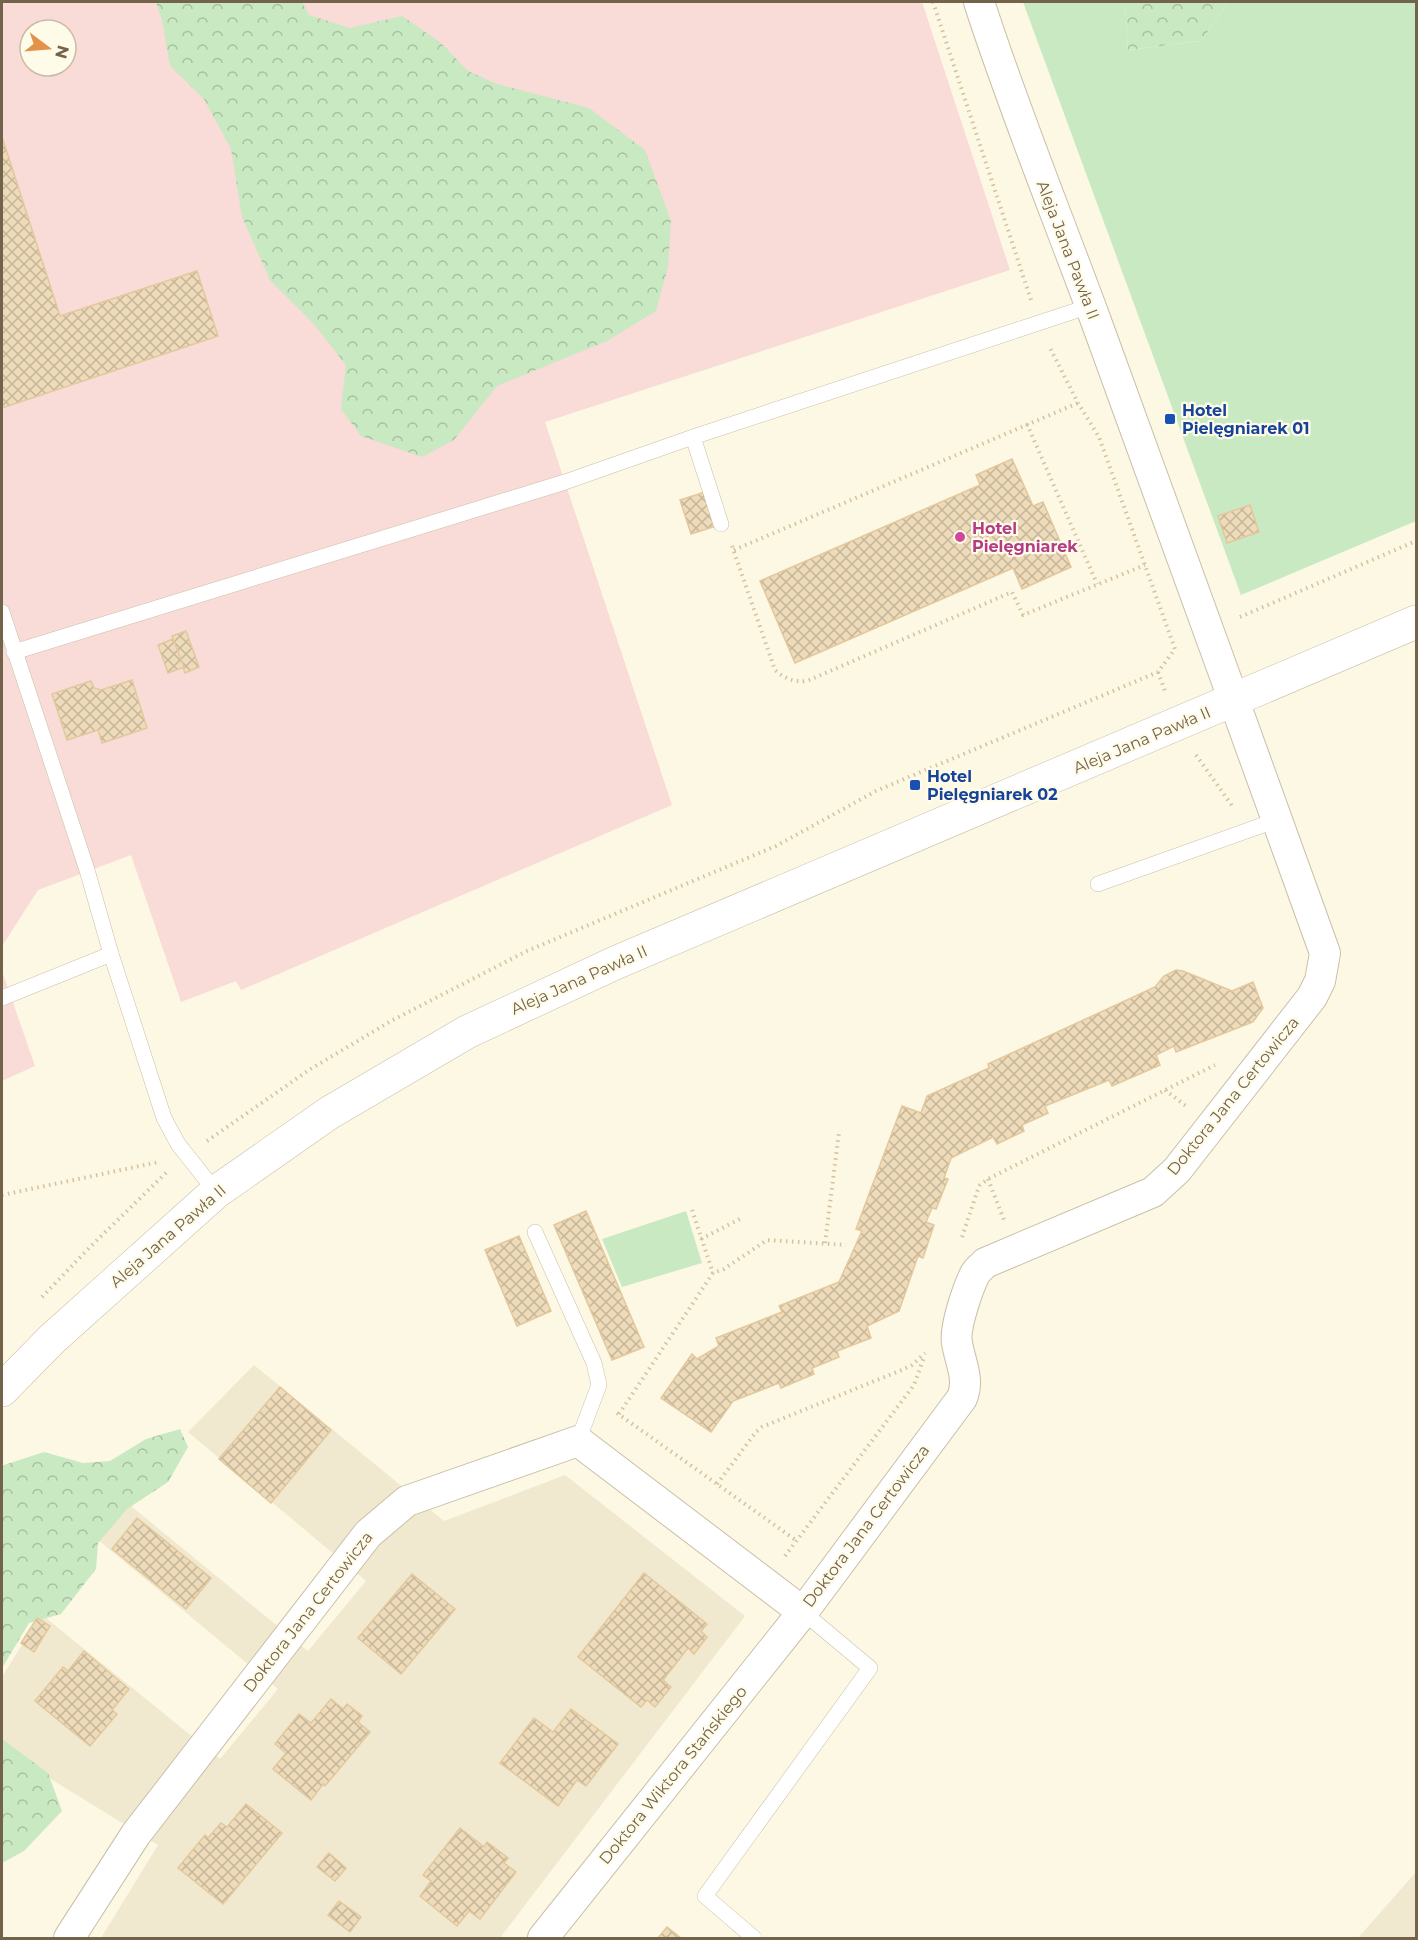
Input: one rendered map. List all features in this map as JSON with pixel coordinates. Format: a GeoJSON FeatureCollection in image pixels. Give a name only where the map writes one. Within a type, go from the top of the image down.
{"type":"FeatureCollection","features":[{"type":"Feature","properties":{"kind":"street","name":"Aleja Jana Pawła II"},"geometry":{"type":"LineString","coordinates":[[979,2],[1015,110],[1090,306],[1235,701]]}},
{"type":"Feature","properties":{"kind":"street","name":"Aleja Jana Pawła II"},"geometry":{"type":"LineString","coordinates":[[2,1390],[52,1339],[216,1192],[329,1113],[467,1032],[615,963],[1416,622]]}},
{"type":"Feature","properties":{"kind":"street","name":"Doktora Jana Certowicza"},"geometry":{"type":"LineString","coordinates":[[69,1938],[136,1834],[368,1534],[406,1501],[578,1441],[803,1612],[962,1398],[966,1389],[963,1365],[956,1342],[957,1326],[976,1273],[985,1263],[1153,1192],[1177,1170],[1312,997],[1320,981],[1325,953],[1235,701]]}},
{"type":"Feature","properties":{"kind":"street","name":"Doktora Wiktora Stańskiego"},"geometry":{"type":"LineString","coordinates":[[543,1938],[803,1612]]}},
{"type":"Feature","properties":{"kind":"lane"},"geometry":{"type":"LineString","coordinates":[[14,652],[565,482],[693,437],[1090,306]]}},
{"type":"Feature","properties":{"kind":"lane"},"geometry":{"type":"LineString","coordinates":[[693,437],[721,524]]}},
{"type":"Feature","properties":{"kind":"lane"},"geometry":{"type":"LineString","coordinates":[[2,612],[87,870],[111,954],[164,1118],[186,1156],[216,1192]]}},
{"type":"Feature","properties":{"kind":"lane"},"geometry":{"type":"LineString","coordinates":[[1098,884],[1277,820]]}},
{"type":"Feature","properties":{"kind":"lane"},"geometry":{"type":"LineString","coordinates":[[2,998],[111,954]]}},
{"type":"Feature","properties":{"kind":"lane"},"geometry":{"type":"LineString","coordinates":[[535,1232],[594,1363],[599,1385],[578,1441]]}},
{"type":"Feature","properties":{"kind":"lane"},"geometry":{"type":"LineString","coordinates":[[754,1938],[705,1896],[870,1668],[803,1612]]}},
{"type":"Feature","properties":{"kind":"path"},"geometry":{"type":"LineString","coordinates":[[39,1300],[164,1174],[186,1156],[309,1071],[391,1021],[527,951],[776,846],[876,791],[1158,672],[1174,650],[1099,437],[1078,403],[1039,323],[933,2]]}},
{"type":"Feature","properties":{"kind":"path"},"geometry":{"type":"LineString","coordinates":[[734,550],[1078,403]]}},
{"type":"Feature","properties":{"kind":"path"},"geometry":{"type":"LineString","coordinates":[[1028,424],[1097,584]]}},
{"type":"Feature","properties":{"kind":"path"},"geometry":{"type":"LineString","coordinates":[[721,524],[734,550],[775,670],[789,680],[798,682],[807,681],[1012,592],[1023,615],[1145,565]]}},
{"type":"Feature","properties":{"kind":"path"},"geometry":{"type":"LineString","coordinates":[[1234,620],[1416,541]]}},
{"type":"Feature","properties":{"kind":"path"},"geometry":{"type":"LineString","coordinates":[[1158,672],[1186,748],[1194,752],[1249,830]]}},
{"type":"Feature","properties":{"kind":"path"},"geometry":{"type":"LineString","coordinates":[[959,1246],[980,1185],[988,1179],[1216,1064]]}},
{"type":"Feature","properties":{"kind":"path"},"geometry":{"type":"LineString","coordinates":[[825,1244],[839,1132]]}},
{"type":"Feature","properties":{"kind":"path"},"geometry":{"type":"LineString","coordinates":[[2,1195],[186,1156]]}},
{"type":"Feature","properties":{"kind":"path"},"geometry":{"type":"LineString","coordinates":[[988,1179],[1016,1250]]}},
{"type":"Feature","properties":{"kind":"path"},"geometry":{"type":"LineString","coordinates":[[692,1210],[713,1273]]}},
{"type":"Feature","properties":{"kind":"path"},"geometry":{"type":"LineString","coordinates":[[701,1239],[740,1219]]}},
{"type":"Feature","properties":{"kind":"path"},"geometry":{"type":"LineString","coordinates":[[619,1414],[713,1273],[724,1269],[767,1240],[846,1245]]}},
{"type":"Feature","properties":{"kind":"path"},"geometry":{"type":"LineString","coordinates":[[765,1584],[914,1385],[928,1343]]}},
{"type":"Feature","properties":{"kind":"path"},"geometry":{"type":"LineString","coordinates":[[717,1484],[762,1427],[904,1369],[925,1354]]}},
{"type":"Feature","properties":{"kind":"path"},"geometry":{"type":"LineString","coordinates":[[595,1396],[797,1541]]}},
{"type":"Feature","properties":{"kind":"shaded area"},"geometry":{"type":"Polygon","coordinates":[[[2,2],[922,2],[1010,270],[545,422],[672,805],[241,990],[236,981],[181,1002],[131,855],[38,890],[2,946],[2,2]]]}},
{"type":"Feature","properties":{"kind":"shaded area"},"geometry":{"type":"Polygon","coordinates":[[[2,971],[35,1066],[2,1081],[2,971]]]}},
{"type":"Feature","properties":{"kind":"shaded area"},"geometry":{"type":"Polygon","coordinates":[[[254,1365],[444,1521],[565,1475],[745,1616],[500,1938],[101,1938],[158,1845],[2,1749],[2,1677],[41,1614],[220,1759],[278,1689],[97,1539],[126,1502],[308,1651],[366,1581],[188,1432],[254,1365]]]}},
{"type":"Feature","properties":{"kind":"shaded area"},"geometry":{"type":"Polygon","coordinates":[[[1416,1872],[1416,1938],[1358,1938],[1416,1872]]]}},
{"type":"Feature","properties":{"kind":"green space"},"geometry":{"type":"Polygon","coordinates":[[[156,2],[302,2],[309,15],[350,28],[402,16],[440,42],[468,71],[497,84],[589,108],[645,150],[671,221],[668,267],[656,311],[607,341],[497,386],[454,440],[422,457],[361,436],[341,409],[346,365],[313,323],[270,280],[242,217],[231,149],[204,99],[170,66],[162,20],[156,2]]]}},
{"type":"Feature","properties":{"kind":"green space"},"geometry":{"type":"Polygon","coordinates":[[[1023,2],[1125,2],[1128,50],[1201,41],[1228,2],[1416,2],[1416,521],[1241,595],[1023,2]]]}},
{"type":"Feature","properties":{"kind":"green space"},"geometry":{"type":"Polygon","coordinates":[[[1125,2],[1228,2],[1201,41],[1128,50],[1125,2]]]}},
{"type":"Feature","properties":{"kind":"green space"},"geometry":{"type":"Polygon","coordinates":[[[686,1211],[702,1263],[622,1287],[602,1239],[686,1211]]]}},
{"type":"Feature","properties":{"kind":"green space"},"geometry":{"type":"Polygon","coordinates":[[[180,1429],[188,1447],[168,1482],[127,1509],[98,1543],[96,1569],[61,1614],[29,1623],[2,1668],[2,1469],[4,1465],[44,1452],[83,1463],[110,1461],[146,1439],[180,1429]]]}},
{"type":"Feature","properties":{"kind":"green space"},"geometry":{"type":"Polygon","coordinates":[[[2,1739],[48,1773],[62,1811],[24,1851],[2,1863],[2,1739]]]}},
{"type":"Feature","properties":{"kind":"building"},"geometry":{"type":"Polygon","coordinates":[[[2,137],[60,316],[197,271],[218,336],[2,408],[2,137]]]}},
{"type":"Feature","properties":{"kind":"building","name":"Hotel Pielęgniarek"},"geometry":{"type":"Polygon","coordinates":[[[1012,459],[1033,506],[1043,502],[1071,567],[1022,589],[1013,568],[795,663],[760,581],[980,485],[976,475],[1012,459]]]}},
{"type":"Feature","properties":{"kind":"building"},"geometry":{"type":"Polygon","coordinates":[[[705,492],[716,526],[691,534],[680,500],[705,492]]]}},
{"type":"Feature","properties":{"kind":"building"},"geometry":{"type":"Polygon","coordinates":[[[1250,505],[1259,532],[1227,543],[1218,516],[1250,505]]]}},
{"type":"Feature","properties":{"kind":"building"},"geometry":{"type":"Polygon","coordinates":[[[186,631],[199,667],[185,673],[172,636],[186,631]]]}},
{"type":"Feature","properties":{"kind":"building"},"geometry":{"type":"Polygon","coordinates":[[[173,639],[184,667],[168,673],[158,645],[173,639]]]}},
{"type":"Feature","properties":{"kind":"building"},"geometry":{"type":"Polygon","coordinates":[[[132,680],[147,728],[102,743],[98,730],[67,740],[52,694],[91,681],[94,688],[101,690],[132,680]]]}},
{"type":"Feature","properties":{"kind":"building"},"geometry":{"type":"Polygon","coordinates":[[[1176,970],[1232,991],[1253,982],[1263,1008],[1253,1022],[1176,1052],[1174,1046],[1156,1055],[1160,1065],[1112,1086],[1109,1080],[1045,1106],[1048,1113],[1022,1125],[1024,1131],[997,1144],[993,1137],[951,1158],[944,1178],[948,1179],[936,1209],[932,1208],[926,1222],[934,1225],[923,1258],[918,1256],[899,1311],[867,1326],[871,1338],[837,1351],[839,1357],[812,1368],[814,1374],[781,1388],[779,1383],[733,1401],[711,1432],[661,1398],[692,1354],[697,1359],[719,1346],[716,1338],[782,1312],[779,1306],[839,1282],[862,1231],[856,1229],[902,1106],[921,1113],[927,1096],[989,1068],[988,1064],[1155,987],[1164,976],[1176,970]]]}},
{"type":"Feature","properties":{"kind":"building"},"geometry":{"type":"Polygon","coordinates":[[[586,1211],[644,1347],[612,1360],[554,1225],[586,1211]]]}},
{"type":"Feature","properties":{"kind":"building"},"geometry":{"type":"Polygon","coordinates":[[[519,1236],[551,1311],[517,1326],[485,1250],[519,1236]]]}},
{"type":"Feature","properties":{"kind":"building"},"geometry":{"type":"Polygon","coordinates":[[[280,1387],[331,1430],[271,1503],[219,1459],[280,1387]]]}},
{"type":"Feature","properties":{"kind":"building"},"geometry":{"type":"Polygon","coordinates":[[[137,1518],[211,1578],[186,1609],[112,1549],[137,1518]]]}},
{"type":"Feature","properties":{"kind":"building"},"geometry":{"type":"Polygon","coordinates":[[[644,1573],[707,1624],[701,1631],[707,1637],[694,1654],[688,1648],[663,1680],[671,1687],[655,1707],[647,1700],[641,1707],[578,1657],[644,1573]]]}},
{"type":"Feature","properties":{"kind":"building"},"geometry":{"type":"Polygon","coordinates":[[[412,1574],[455,1609],[401,1674],[358,1638],[412,1574]]]}},
{"type":"Feature","properties":{"kind":"building"},"geometry":{"type":"Polygon","coordinates":[[[37,1618],[50,1626],[34,1652],[21,1643],[37,1618]]]}},
{"type":"Feature","properties":{"kind":"building"},"geometry":{"type":"Polygon","coordinates":[[[84,1651],[129,1689],[112,1710],[117,1714],[90,1746],[35,1701],[63,1667],[68,1671],[84,1651]]]}},
{"type":"Feature","properties":{"kind":"building"},"geometry":{"type":"Polygon","coordinates":[[[331,1699],[343,1709],[347,1704],[362,1716],[358,1722],[370,1732],[311,1800],[273,1769],[286,1753],[275,1744],[299,1714],[311,1723],[331,1699]]]}},
{"type":"Feature","properties":{"kind":"building"},"geometry":{"type":"Polygon","coordinates":[[[571,1709],[618,1744],[586,1786],[577,1780],[558,1806],[500,1763],[534,1718],[553,1732],[571,1709]]]}},
{"type":"Feature","properties":{"kind":"building"},"geometry":{"type":"Polygon","coordinates":[[[246,1804],[282,1833],[223,1904],[178,1868],[205,1835],[208,1838],[221,1823],[227,1827],[246,1804]]]}},
{"type":"Feature","properties":{"kind":"building"},"geometry":{"type":"Polygon","coordinates":[[[460,1828],[484,1847],[487,1842],[508,1858],[504,1863],[516,1872],[480,1919],[469,1911],[457,1926],[420,1896],[431,1881],[423,1875],[460,1828]]]}},
{"type":"Feature","properties":{"kind":"building"},"geometry":{"type":"Polygon","coordinates":[[[329,1853],[346,1868],[335,1881],[317,1867],[329,1853]]]}},
{"type":"Feature","properties":{"kind":"building"},"geometry":{"type":"Polygon","coordinates":[[[339,1901],[361,1917],[350,1932],[328,1915],[339,1901]]]}},
{"type":"Feature","properties":{"kind":"building"},"geometry":{"type":"Polygon","coordinates":[[[667,1927],[681,1938],[658,1938],[667,1927]]]}},
{"type":"Feature","properties":{"kind":"place","name":"Hotel Pielęgniarek 01"},"geometry":{"type":"Point","coordinates":[1170,419]}},
{"type":"Feature","properties":{"kind":"place","name":"Hotel Pielęgniarek"},"geometry":{"type":"Point","coordinates":[960,537]}},
{"type":"Feature","properties":{"kind":"place","name":"Hotel Pielęgniarek 02"},"geometry":{"type":"Point","coordinates":[915,785]}}]}
